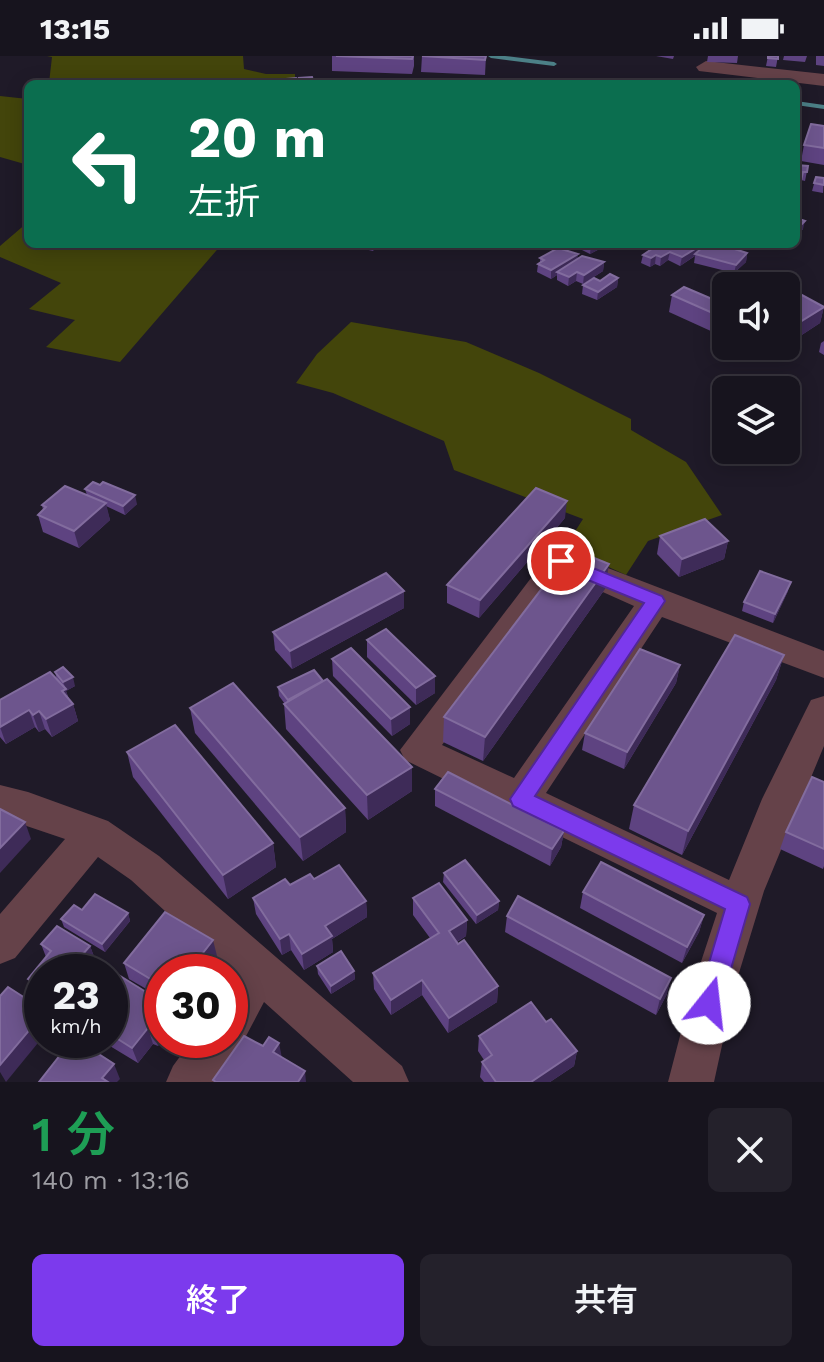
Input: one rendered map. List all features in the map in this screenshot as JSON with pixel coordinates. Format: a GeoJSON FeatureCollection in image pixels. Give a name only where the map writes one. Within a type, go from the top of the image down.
{"type":"FeatureCollection","features":[{"type":"Feature","properties":{"kind":"street"},"geometry":{"type":"LineString","coordinates":[[706,67],[824,80]]}},
{"type":"Feature","properties":{"kind":"street"},"geometry":{"type":"LineString","coordinates":[[738,904],[418,750],[561,561],[655,601],[824,665]]}},
{"type":"Feature","properties":{"kind":"street"},"geometry":{"type":"LineString","coordinates":[[521,799],[655,601]]}},
{"type":"Feature","properties":{"kind":"street"},"geometry":{"type":"LineString","coordinates":[[691,1082],[702,1028],[738,904],[824,710]]}},
{"type":"Feature","properties":{"kind":"street"},"geometry":{"type":"LineString","coordinates":[[0,801],[94,833],[145,868],[386,1082]]}},
{"type":"Feature","properties":{"kind":"street"},"geometry":{"type":"LineString","coordinates":[[0,945],[94,833]]}},
{"type":"Feature","properties":{"kind":"street"},"geometry":{"type":"LineString","coordinates":[[248,990],[258,971]]}},
{"type":"Feature","properties":{"kind":"street"},"geometry":{"type":"LineString","coordinates":[[189,1082],[206,1058]]}},
{"type":"Feature","properties":{"kind":"shaded area"},"geometry":{"type":"Polygon","coordinates":[[[47,56],[243,56],[244,69],[266,74],[295,74],[295,80],[49,80],[52,57],[47,56]]]}},
{"type":"Feature","properties":{"kind":"shaded area"},"geometry":{"type":"Polygon","coordinates":[[[0,96],[24,99],[24,164],[0,157],[0,96]]]}},
{"type":"Feature","properties":{"kind":"shaded area"},"geometry":{"type":"Polygon","coordinates":[[[24,225],[24,248],[219,248],[120,362],[46,347],[75,320],[29,309],[61,283],[0,257],[0,246],[24,225]]]}},
{"type":"Feature","properties":{"kind":"shaded area"},"geometry":{"type":"Polygon","coordinates":[[[351,322],[466,342],[539,373],[631,419],[631,430],[686,462],[722,515],[648,541],[626,575],[565,547],[583,519],[454,470],[444,441],[333,393],[296,383],[317,354],[351,322]]]}},
{"type":"Feature","properties":{"kind":"building"},"geometry":{"type":"Polygon","coordinates":[[[336,56],[413,56],[412,59],[336,56]]]}},
{"type":"Feature","properties":{"kind":"building"},"geometry":{"type":"Polygon","coordinates":[[[422,56],[486,56],[485,60],[422,56]]]}},
{"type":"Feature","properties":{"kind":"building"},"geometry":{"type":"Polygon","coordinates":[[[811,124],[824,126],[824,148],[804,145],[811,124]]]}},
{"type":"Feature","properties":{"kind":"building"},"geometry":{"type":"Polygon","coordinates":[[[800,165],[808,166],[807,172],[803,172],[800,185],[800,165]]]}},
{"type":"Feature","properties":{"kind":"building"},"geometry":{"type":"Polygon","coordinates":[[[816,177],[824,178],[824,185],[814,183],[816,177]]]}},
{"type":"Feature","properties":{"kind":"building"},"geometry":{"type":"Polygon","coordinates":[[[558,248],[578,254],[551,270],[538,264],[544,260],[540,258],[558,248]]]}},
{"type":"Feature","properties":{"kind":"building"},"geometry":{"type":"Polygon","coordinates":[[[653,248],[696,248],[682,257],[670,252],[661,257],[643,255],[653,248]]]}},
{"type":"Feature","properties":{"kind":"building"},"geometry":{"type":"Polygon","coordinates":[[[702,248],[731,248],[747,253],[736,265],[695,254],[702,248]]]}},
{"type":"Feature","properties":{"kind":"building"},"geometry":{"type":"Polygon","coordinates":[[[582,256],[604,262],[584,275],[577,272],[569,277],[557,272],[582,256]]]}},
{"type":"Feature","properties":{"kind":"building"},"geometry":{"type":"Polygon","coordinates":[[[610,274],[618,278],[598,292],[583,285],[594,278],[600,281],[610,274]]]}},
{"type":"Feature","properties":{"kind":"building"},"geometry":{"type":"Polygon","coordinates":[[[684,287],[712,299],[712,313],[672,295],[684,287]]]}},
{"type":"Feature","properties":{"kind":"building"},"geometry":{"type":"Polygon","coordinates":[[[800,294],[824,307],[800,322],[800,294]]]}},
{"type":"Feature","properties":{"kind":"building"},"geometry":{"type":"Polygon","coordinates":[[[93,482],[100,485],[103,482],[135,495],[123,506],[85,489],[93,482]]]}},
{"type":"Feature","properties":{"kind":"building"},"geometry":{"type":"Polygon","coordinates":[[[65,486],[106,503],[74,531],[38,515],[46,507],[42,505],[65,486]]]}},
{"type":"Feature","properties":{"kind":"building"},"geometry":{"type":"Polygon","coordinates":[[[536,488],[567,501],[480,600],[447,585],[536,488]]]}},
{"type":"Feature","properties":{"kind":"building"},"geometry":{"type":"Polygon","coordinates":[[[705,519],[728,541],[682,559],[660,536],[705,519]]]}},
{"type":"Feature","properties":{"kind":"building"},"geometry":{"type":"Polygon","coordinates":[[[572,549],[609,564],[485,737],[444,717],[572,549]]]}},
{"type":"Feature","properties":{"kind":"building"},"geometry":{"type":"Polygon","coordinates":[[[760,571],[791,582],[775,614],[744,602],[760,571]]]}},
{"type":"Feature","properties":{"kind":"building"},"geometry":{"type":"Polygon","coordinates":[[[386,573],[404,591],[290,651],[273,632],[386,573]]]}},
{"type":"Feature","properties":{"kind":"building"},"geometry":{"type":"Polygon","coordinates":[[[386,629],[435,676],[416,688],[367,640],[386,629]]]}},
{"type":"Feature","properties":{"kind":"building"},"geometry":{"type":"Polygon","coordinates":[[[735,635],[784,655],[688,831],[634,805],[735,635]]]}},
{"type":"Feature","properties":{"kind":"building"},"geometry":{"type":"Polygon","coordinates":[[[351,648],[410,707],[391,719],[332,659],[351,648]]]}},
{"type":"Feature","properties":{"kind":"building"},"geometry":{"type":"Polygon","coordinates":[[[640,649],[680,665],[627,752],[585,733],[640,649]]]}},
{"type":"Feature","properties":{"kind":"building"},"geometry":{"type":"Polygon","coordinates":[[[63,667],[73,677],[63,682],[55,672],[63,667]]]}},
{"type":"Feature","properties":{"kind":"building"},"geometry":{"type":"Polygon","coordinates":[[[314,670],[323,681],[288,700],[278,687],[314,670]]]}},
{"type":"Feature","properties":{"kind":"building"},"geometry":{"type":"Polygon","coordinates":[[[50,672],[66,689],[62,691],[73,704],[46,719],[39,711],[33,715],[29,710],[0,727],[0,700],[50,672]]]}},
{"type":"Feature","properties":{"kind":"building"},"geometry":{"type":"Polygon","coordinates":[[[327,679],[412,767],[367,795],[284,704],[327,679]]]}},
{"type":"Feature","properties":{"kind":"building"},"geometry":{"type":"Polygon","coordinates":[[[233,683],[345,808],[300,837],[190,708],[233,683]]]}},
{"type":"Feature","properties":{"kind":"building"},"geometry":{"type":"Polygon","coordinates":[[[175,725],[273,843],[223,875],[127,752],[175,725]]]}},
{"type":"Feature","properties":{"kind":"building"},"geometry":{"type":"Polygon","coordinates":[[[448,772],[564,831],[552,849],[435,789],[448,772]]]}},
{"type":"Feature","properties":{"kind":"building"},"geometry":{"type":"Polygon","coordinates":[[[812,777],[824,782],[824,849],[786,832],[812,777]]]}},
{"type":"Feature","properties":{"kind":"building"},"geometry":{"type":"Polygon","coordinates":[[[0,809],[25,822],[0,848],[0,809]]]}},
{"type":"Feature","properties":{"kind":"building"},"geometry":{"type":"Polygon","coordinates":[[[465,860],[499,901],[477,915],[444,873],[465,860]]]}},
{"type":"Feature","properties":{"kind":"building"},"geometry":{"type":"Polygon","coordinates":[[[601,862],[704,915],[687,947],[583,892],[601,862]]]}},
{"type":"Feature","properties":{"kind":"building"},"geometry":{"type":"Polygon","coordinates":[[[339,865],[366,901],[325,926],[332,936],[302,954],[289,934],[280,939],[253,898],[285,879],[290,885],[310,874],[314,879],[339,865]]]}},
{"type":"Feature","properties":{"kind":"building"},"geometry":{"type":"Polygon","coordinates":[[[439,883],[467,920],[449,931],[458,944],[464,940],[498,986],[449,1018],[422,980],[391,1000],[373,973],[439,933],[413,898],[439,883]]]}},
{"type":"Feature","properties":{"kind":"building"},"geometry":{"type":"Polygon","coordinates":[[[95,894],[128,913],[102,944],[61,919],[74,905],[82,910],[95,894]]]}},
{"type":"Feature","properties":{"kind":"building"},"geometry":{"type":"Polygon","coordinates":[[[518,896],[671,978],[660,999],[507,916],[518,896]]]}},
{"type":"Feature","properties":{"kind":"building"},"geometry":{"type":"Polygon","coordinates":[[[165,912],[213,940],[202,954],[144,954],[144,975],[128,965],[128,958],[165,912]]]}},
{"type":"Feature","properties":{"kind":"building"},"geometry":{"type":"Polygon","coordinates":[[[57,926],[90,946],[83,954],[49,954],[51,951],[41,944],[57,926]]]}},
{"type":"Feature","properties":{"kind":"building"},"geometry":{"type":"Polygon","coordinates":[[[341,951],[354,971],[331,986],[317,966],[341,951]]]}},
{"type":"Feature","properties":{"kind":"building"},"geometry":{"type":"Polygon","coordinates":[[[128,981],[144,991],[144,1033],[132,1048],[128,1045],[128,981]]]}},
{"type":"Feature","properties":{"kind":"building"},"geometry":{"type":"Polygon","coordinates":[[[8,987],[24,997],[24,1036],[0,1065],[0,996],[8,987]]]}},
{"type":"Feature","properties":{"kind":"building"},"geometry":{"type":"Polygon","coordinates":[[[531,1002],[546,1022],[551,1019],[577,1051],[531,1082],[496,1082],[482,1062],[492,1055],[479,1036],[531,1002]]]}},
{"type":"Feature","properties":{"kind":"building"},"geometry":{"type":"Polygon","coordinates":[[[269,1037],[279,1043],[273,1052],[305,1071],[298,1082],[213,1080],[228,1058],[248,1058],[248,1038],[263,1046],[269,1037]]]}},
{"type":"Feature","properties":{"kind":"building"},"geometry":{"type":"Polygon","coordinates":[[[58,1058],[105,1058],[114,1064],[102,1078],[108,1082],[39,1082],[58,1058]]]}},
{"type":"Feature","properties":{"kind":"waterway"},"geometry":{"type":"LineString","coordinates":[[491,56],[554,64]]}},
{"type":"Feature","properties":{"kind":"waterway"},"geometry":{"type":"LineString","coordinates":[[800,104],[824,107]]}},
{"type":"Feature","properties":{"kind":"route"},"geometry":{"type":"LineString","coordinates":[[561,561],[655,601],[521,799],[738,904],[709,1003]]}}]}
